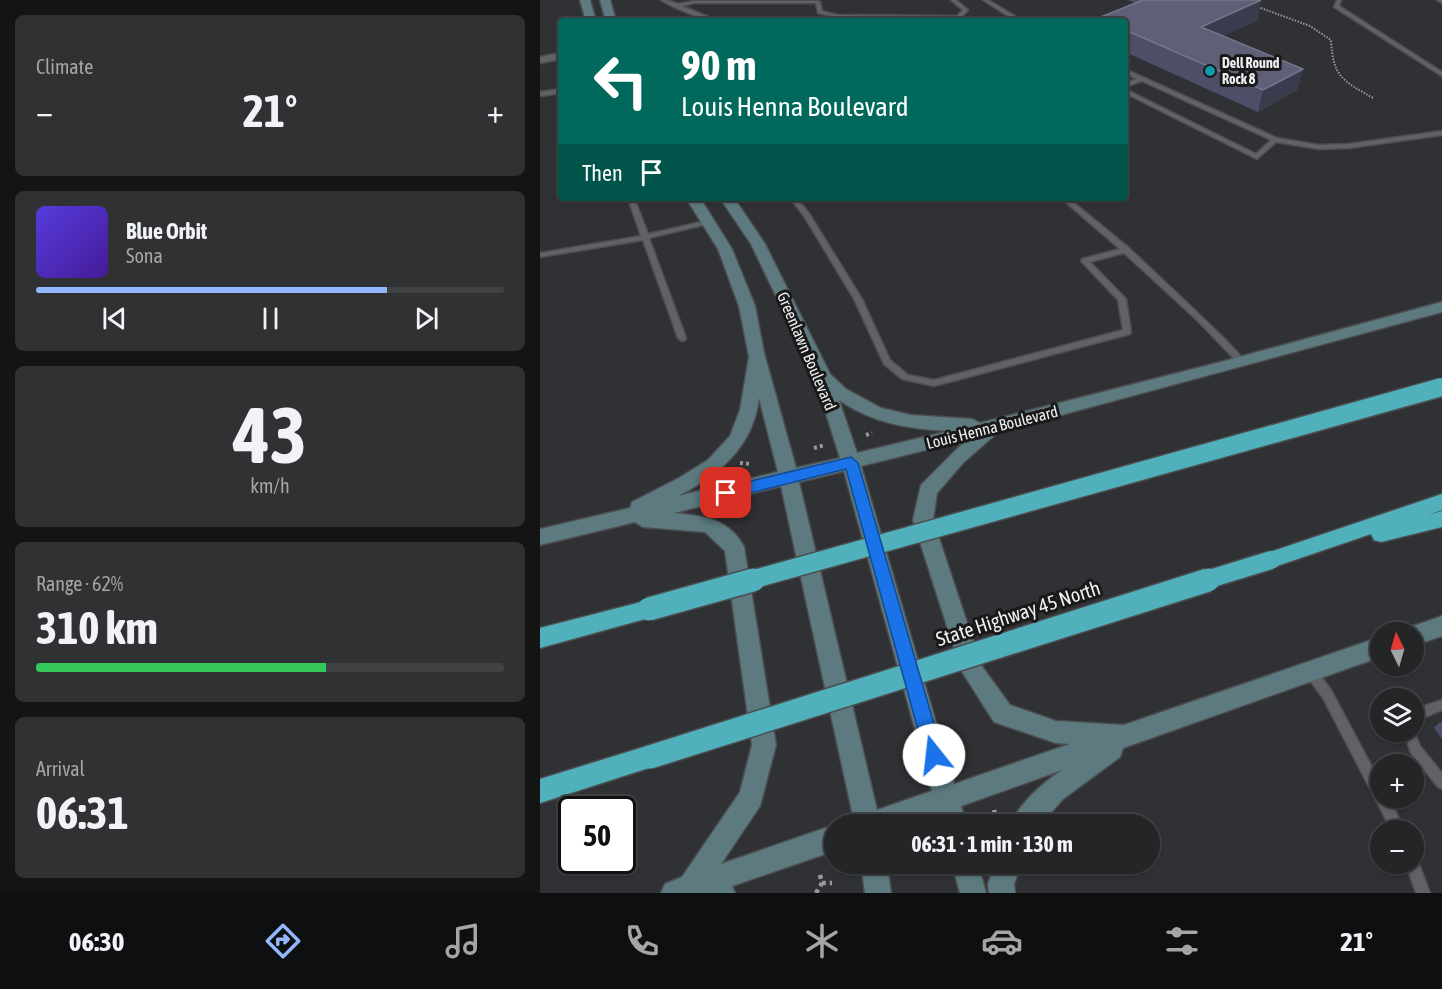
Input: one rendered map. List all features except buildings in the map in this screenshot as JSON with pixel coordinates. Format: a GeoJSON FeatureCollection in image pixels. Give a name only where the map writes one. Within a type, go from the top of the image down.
{"type":"FeatureCollection","features":[{"type":"Feature","properties":{"kind":"highway"},"geometry":{"type":"LineString","coordinates":[[540,638],[1436,389]]}},
{"type":"Feature","properties":{"kind":"highway","name":"State Highway 45 North"},"geometry":{"type":"LineString","coordinates":[[540,791],[1271,560],[1442,502]]}},
{"type":"Feature","properties":{"kind":"highway"},"geometry":{"type":"LineString","coordinates":[[1271,560],[1442,519]]}},
{"type":"Feature","properties":{"kind":"main road"},"geometry":{"type":"LineString","coordinates":[[585,0],[590,18]]}},
{"type":"Feature","properties":{"kind":"main road"},"geometry":{"type":"LineString","coordinates":[[605,0],[610,18]]}},
{"type":"Feature","properties":{"kind":"main road"},"geometry":{"type":"LineString","coordinates":[[695,201],[725,249],[747,306],[756,353],[789,478],[866,814]]}},
{"type":"Feature","properties":{"kind":"main road","name":"Greenlawn Boulevard"},"geometry":{"type":"LineString","coordinates":[[729,201],[758,244],[822,375],[851,463],[950,814]]}},
{"type":"Feature","properties":{"kind":"main road"},"geometry":{"type":"LineString","coordinates":[[710,222],[722,222],[742,229],[758,244]]}},
{"type":"Feature","properties":{"kind":"main road","name":"Louis Henna Boulevard"},"geometry":{"type":"LineString","coordinates":[[540,537],[851,463],[1243,363],[1442,307]]}},
{"type":"Feature","properties":{"kind":"main road"},"geometry":{"type":"LineString","coordinates":[[615,519],[708,471],[729,453],[746,423],[756,353]]}},
{"type":"Feature","properties":{"kind":"main road"},"geometry":{"type":"LineString","coordinates":[[822,375],[838,392],[883,417],[916,424],[995,426]]}},
{"type":"Feature","properties":{"kind":"main road"},"geometry":{"type":"LineString","coordinates":[[995,426],[957,458],[928,490],[923,520],[972,670],[1002,714],[1056,732],[1131,736]]}},
{"type":"Feature","properties":{"kind":"main road"},"geometry":{"type":"LineString","coordinates":[[615,519],[670,520],[710,525],[734,547],[764,745],[751,797],[682,890]]}},
{"type":"Feature","properties":{"kind":"main road"},"geometry":{"type":"LineString","coordinates":[[1424,632],[1442,626]]}},
{"type":"Feature","properties":{"kind":"main road"},"geometry":{"type":"LineString","coordinates":[[903,814],[1131,736],[1370,650]]}},
{"type":"Feature","properties":{"kind":"main road"},"geometry":{"type":"LineString","coordinates":[[1015,814],[1054,790],[1131,736]]}},
{"type":"Feature","properties":{"kind":"main road"},"geometry":{"type":"LineString","coordinates":[[682,890],[824,841]]}},
{"type":"Feature","properties":{"kind":"main road"},"geometry":{"type":"LineString","coordinates":[[875,874],[878,893]]}},
{"type":"Feature","properties":{"kind":"main road"},"geometry":{"type":"LineString","coordinates":[[968,874],[973,893]]}},
{"type":"Feature","properties":{"kind":"main road"},"geometry":{"type":"LineString","coordinates":[[1002,893],[1001,884],[1004,874]]}},
{"type":"Feature","properties":{"kind":"main road"},"geometry":{"type":"LineString","coordinates":[[682,890],[722,893]]}},
{"type":"Feature","properties":{"kind":"street"},"geometry":{"type":"LineString","coordinates":[[540,60],[558,57]]}},
{"type":"Feature","properties":{"kind":"lane"},"geometry":{"type":"LineString","coordinates":[[663,0],[707,18]]}},
{"type":"Feature","properties":{"kind":"lane"},"geometry":{"type":"LineString","coordinates":[[676,6],[694,2],[818,2],[820,12],[837,16],[958,18],[966,10],[953,0]]}},
{"type":"Feature","properties":{"kind":"lane"},"geometry":{"type":"LineString","coordinates":[[985,0],[1015,18]]}},
{"type":"Feature","properties":{"kind":"lane"},"geometry":{"type":"LineString","coordinates":[[1339,0],[1336,6],[1442,74]]}},
{"type":"Feature","properties":{"kind":"lane"},"geometry":{"type":"LineString","coordinates":[[1128,72],[1275,140],[1319,147],[1349,146],[1442,133]]}},
{"type":"Feature","properties":{"kind":"lane"},"geometry":{"type":"LineString","coordinates":[[1128,84],[1141,79]]}},
{"type":"Feature","properties":{"kind":"lane"},"geometry":{"type":"LineString","coordinates":[[540,94],[558,91]]}},
{"type":"Feature","properties":{"kind":"lane"},"geometry":{"type":"LineString","coordinates":[[1128,92],[1257,157],[1275,140]]}},
{"type":"Feature","properties":{"kind":"lane"},"geometry":{"type":"LineString","coordinates":[[632,201],[682,338]]}},
{"type":"Feature","properties":{"kind":"lane"},"geometry":{"type":"LineString","coordinates":[[795,201],[807,215],[858,299],[887,362],[905,377],[934,383],[1127,332],[1122,299],[1085,261],[1126,250]]}},
{"type":"Feature","properties":{"kind":"lane"},"geometry":{"type":"LineString","coordinates":[[1068,201],[1126,250],[1212,329],[1243,363]]}},
{"type":"Feature","properties":{"kind":"lane"},"geometry":{"type":"LineString","coordinates":[[540,255],[646,237],[710,222]]}},
{"type":"Feature","properties":{"kind":"lane"},"geometry":{"type":"LineString","coordinates":[[1310,670],[1327,694],[1370,775]]}},
{"type":"Feature","properties":{"kind":"lane"},"geometry":{"type":"LineString","coordinates":[[1424,712],[1442,705]]}},
{"type":"Feature","properties":{"kind":"lane"},"geometry":{"type":"LineString","coordinates":[[1413,742],[1415,749],[1442,783]]}},
{"type":"Feature","properties":{"kind":"lane"},"geometry":{"type":"LineString","coordinates":[[1416,874],[1423,893]]}},
{"type":"Feature","properties":{"kind":"path"},"geometry":{"type":"LineString","coordinates":[[1250,4],[1310,26],[1331,40],[1333,64],[1347,82],[1373,98]]}},
{"type":"Feature","properties":{"kind":"path"},"geometry":{"type":"LineString","coordinates":[[866,435],[872,433]]}},
{"type":"Feature","properties":{"kind":"path"},"geometry":{"type":"LineString","coordinates":[[740,464],[750,464]]}},
{"type":"Feature","properties":{"kind":"path"},"geometry":{"type":"LineString","coordinates":[[994,810],[997,814]]}},
{"type":"Feature","properties":{"kind":"path"},"geometry":{"type":"LineString","coordinates":[[816,893],[822,884],[820,875]]}},
{"type":"Feature","properties":{"kind":"path"},"geometry":{"type":"LineString","coordinates":[[822,884],[832,883]]}},
{"type":"Feature","properties":{"kind":"place","name":"Dell Round Rock 8"},"geometry":{"type":"Point","coordinates":[1210,71]}},
{"type":"Feature","properties":{"kind":"route"},"geometry":{"type":"LineString","coordinates":[[726,493],[851,463],[934,755]]}}]}
